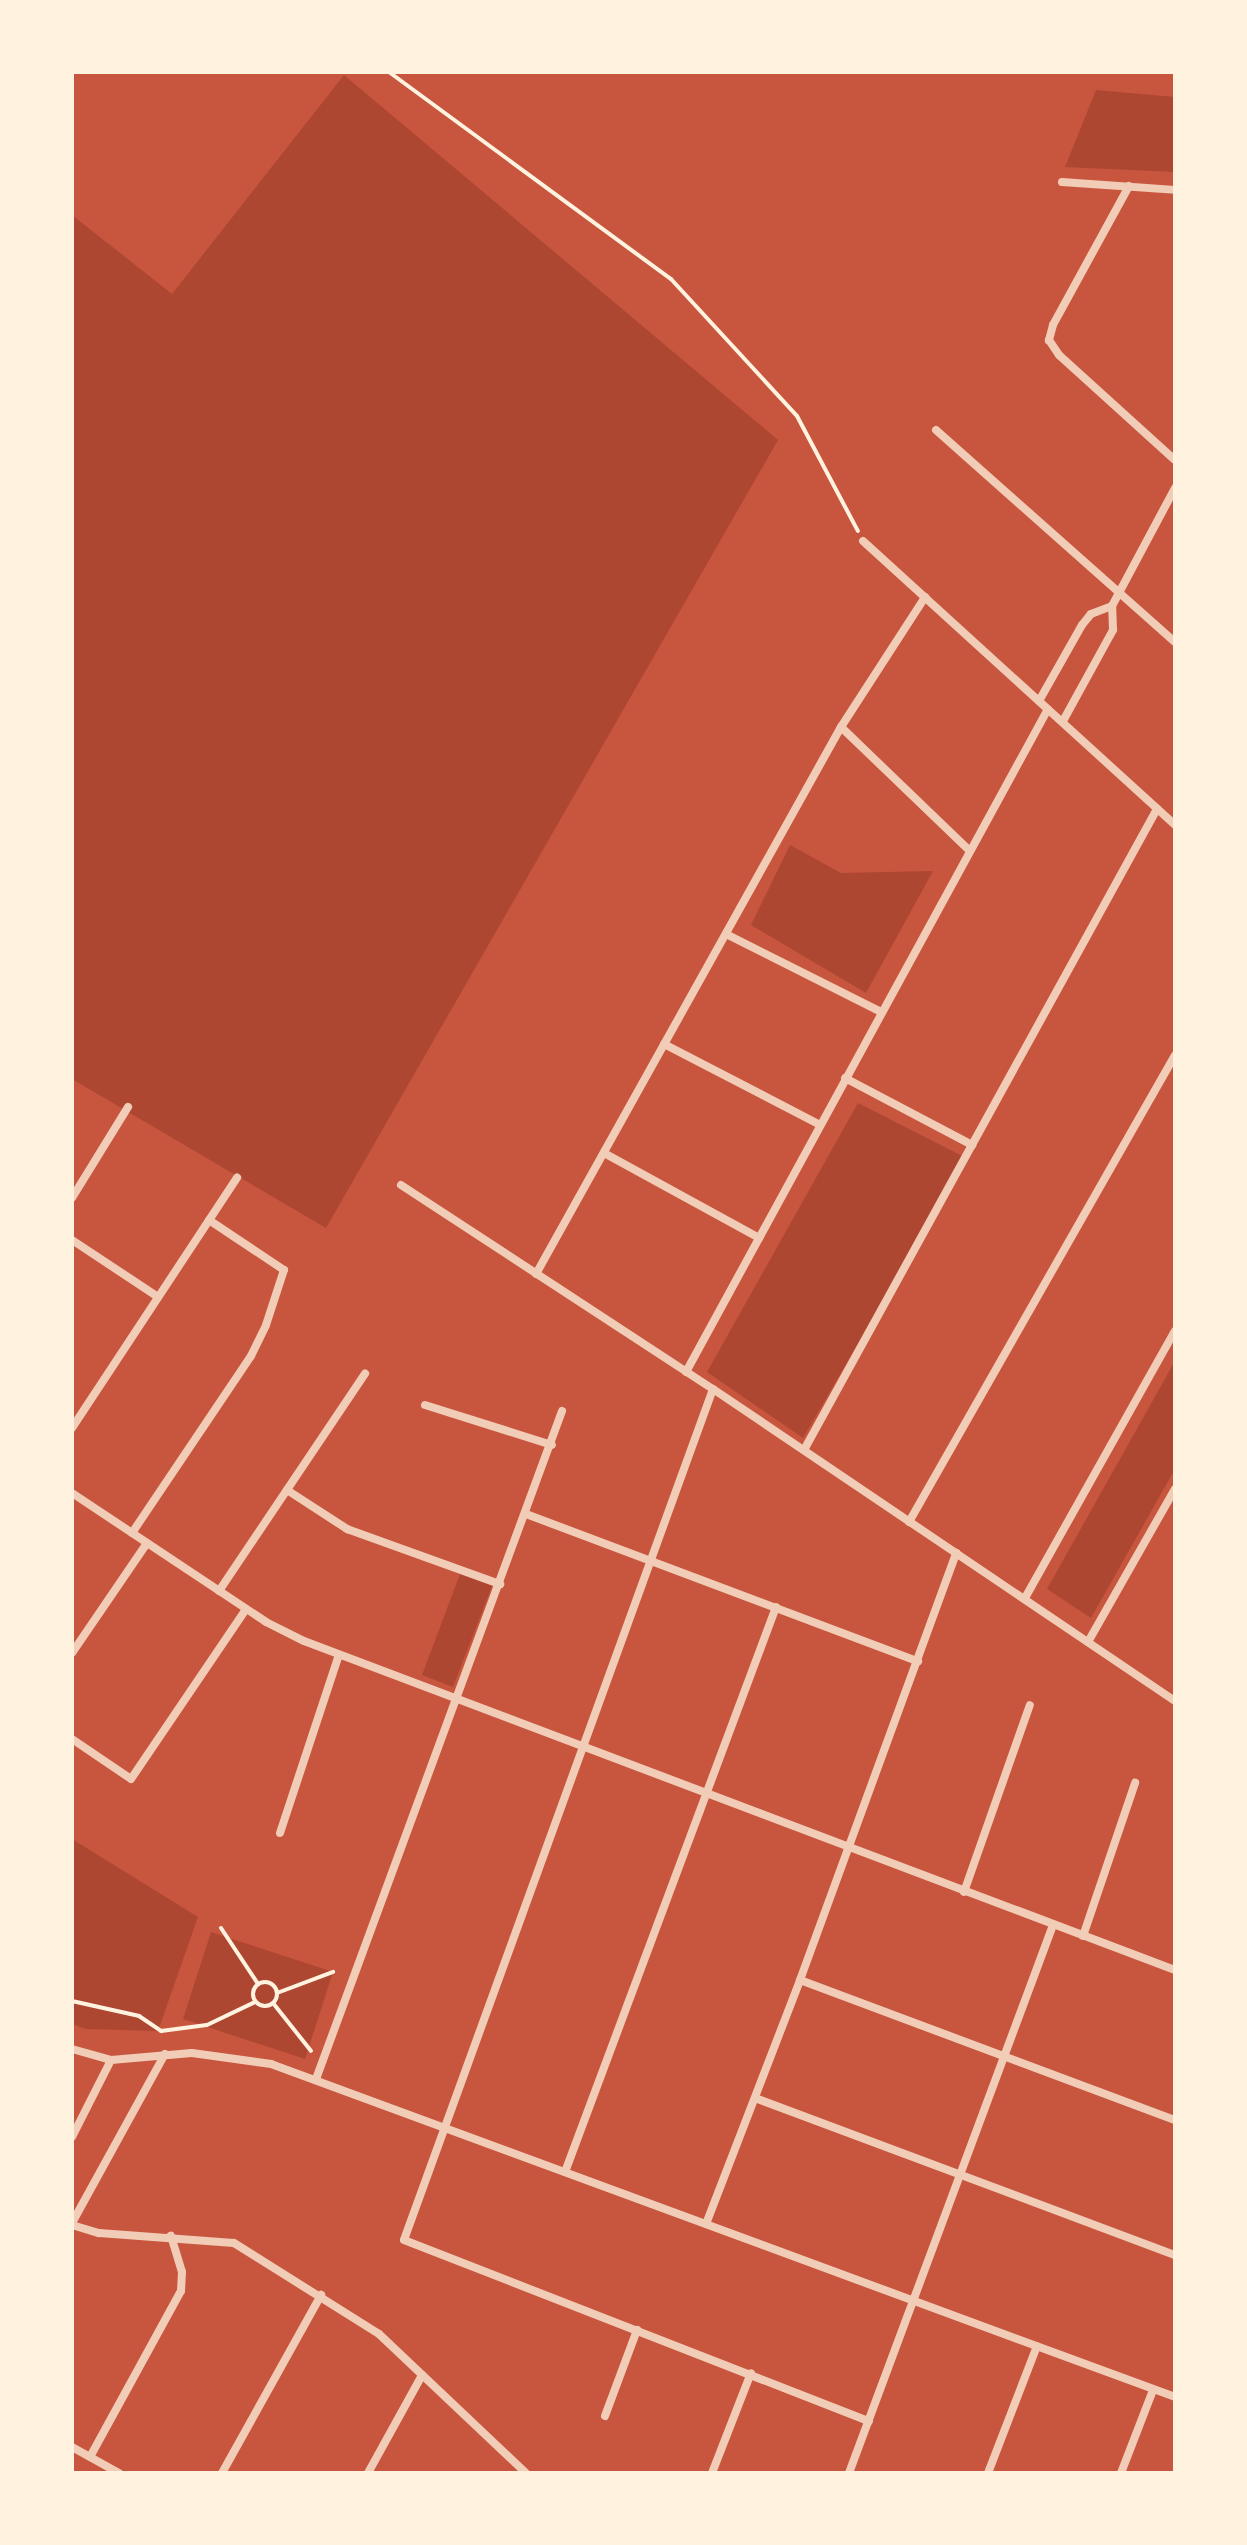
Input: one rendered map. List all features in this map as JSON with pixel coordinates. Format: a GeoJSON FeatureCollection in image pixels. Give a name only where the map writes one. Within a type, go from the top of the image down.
{"type":"FeatureCollection","features":[{"type":"Feature","properties":{"kind":"street"},"geometry":{"type":"LineString","coordinates":[[1062,182],[1175,190]]}},
{"type":"Feature","properties":{"kind":"street"},"geometry":{"type":"LineString","coordinates":[[1129,186],[1053,325],[1049,340],[1059,355],[1175,460]]}},
{"type":"Feature","properties":{"kind":"street"},"geometry":{"type":"LineString","coordinates":[[936,430],[1175,642]]}},
{"type":"Feature","properties":{"kind":"street"},"geometry":{"type":"LineString","coordinates":[[1063,721],[1113,630],[1112,606],[1175,488]]}},
{"type":"Feature","properties":{"kind":"street"},"geometry":{"type":"LineString","coordinates":[[863,541],[1175,825]]}},
{"type":"Feature","properties":{"kind":"street"},"geometry":{"type":"LineString","coordinates":[[536,1274],[841,727],[925,597]]}},
{"type":"Feature","properties":{"kind":"street"},"geometry":{"type":"LineString","coordinates":[[1039,701],[1082,625],[1091,614],[1112,606]]}},
{"type":"Feature","properties":{"kind":"street"},"geometry":{"type":"LineString","coordinates":[[686,1372],[1048,709]]}},
{"type":"Feature","properties":{"kind":"street"},"geometry":{"type":"LineString","coordinates":[[841,727],[969,850]]}},
{"type":"Feature","properties":{"kind":"street"},"geometry":{"type":"LineString","coordinates":[[804,1450],[1157,809]]}},
{"type":"Feature","properties":{"kind":"street"},"geometry":{"type":"LineString","coordinates":[[726,934],[881,1012]]}},
{"type":"Feature","properties":{"kind":"street"},"geometry":{"type":"LineString","coordinates":[[664,1044],[820,1125]]}},
{"type":"Feature","properties":{"kind":"street"},"geometry":{"type":"LineString","coordinates":[[909,1522],[1175,1055]]}},
{"type":"Feature","properties":{"kind":"street"},"geometry":{"type":"LineString","coordinates":[[845,1078],[972,1145]]}},
{"type":"Feature","properties":{"kind":"street"},"geometry":{"type":"LineString","coordinates":[[72,1198],[128,1107]]}},
{"type":"Feature","properties":{"kind":"street"},"geometry":{"type":"LineString","coordinates":[[604,1153],[759,1238]]}},
{"type":"Feature","properties":{"kind":"street"},"geometry":{"type":"LineString","coordinates":[[72,1428],[237,1178]]}},
{"type":"Feature","properties":{"kind":"street"},"geometry":{"type":"LineString","coordinates":[[401,1185],[713,1389],[1175,1701]]}},
{"type":"Feature","properties":{"kind":"street"},"geometry":{"type":"LineString","coordinates":[[132,1533],[251,1356],[284,1270],[209,1220]]}},
{"type":"Feature","properties":{"kind":"street"},"geometry":{"type":"LineString","coordinates":[[72,1240],[158,1297]]}},
{"type":"Feature","properties":{"kind":"street"},"geometry":{"type":"LineString","coordinates":[[1025,1598],[1175,1331]]}},
{"type":"Feature","properties":{"kind":"street"},"geometry":{"type":"LineString","coordinates":[[219,1591],[365,1374]]}},
{"type":"Feature","properties":{"kind":"street"},"geometry":{"type":"LineString","coordinates":[[713,1389],[404,2240],[869,2421]]}},
{"type":"Feature","properties":{"kind":"street"},"geometry":{"type":"LineString","coordinates":[[425,1405],[552,1445]]}},
{"type":"Feature","properties":{"kind":"street"},"geometry":{"type":"LineString","coordinates":[[316,2079],[562,1411]]}},
{"type":"Feature","properties":{"kind":"street"},"geometry":{"type":"LineString","coordinates":[[1088,1642],[1175,1489]]}},
{"type":"Feature","properties":{"kind":"street"},"geometry":{"type":"LineString","coordinates":[[287,1490],[347,1529],[500,1584]]}},
{"type":"Feature","properties":{"kind":"street"},"geometry":{"type":"LineString","coordinates":[[72,1493],[284,1632],[848,1849],[1175,1970]]}},
{"type":"Feature","properties":{"kind":"street"},"geometry":{"type":"LineString","coordinates":[[526,1514],[918,1661]]}},
{"type":"Feature","properties":{"kind":"street"},"geometry":{"type":"LineString","coordinates":[[72,1653],[147,1543]]}},
{"type":"Feature","properties":{"kind":"street"},"geometry":{"type":"LineString","coordinates":[[706,2224],[800,1980],[956,1553]]}},
{"type":"Feature","properties":{"kind":"street"},"geometry":{"type":"LineString","coordinates":[[565,2172],[776,1607]]}},
{"type":"Feature","properties":{"kind":"street"},"geometry":{"type":"LineString","coordinates":[[72,1739],[131,1779],[246,1609]]}},
{"type":"Feature","properties":{"kind":"street"},"geometry":{"type":"LineString","coordinates":[[280,1833],[339,1655]]}},
{"type":"Feature","properties":{"kind":"street"},"geometry":{"type":"LineString","coordinates":[[964,1892],[1030,1705]]}},
{"type":"Feature","properties":{"kind":"street"},"geometry":{"type":"LineString","coordinates":[[1083,1936],[1135,1783]]}},
{"type":"Feature","properties":{"kind":"street"},"geometry":{"type":"LineString","coordinates":[[849,2473],[1053,1925]]}},
{"type":"Feature","properties":{"kind":"street"},"geometry":{"type":"LineString","coordinates":[[800,1980],[1175,2120]]}},
{"type":"Feature","properties":{"kind":"street"},"geometry":{"type":"LineString","coordinates":[[72,2049],[111,2060],[165,2054],[247,2059],[316,2079],[1175,2397]]}},
{"type":"Feature","properties":{"kind":"street"},"geometry":{"type":"LineString","coordinates":[[165,2054],[72,2224],[99,2233],[234,2243],[379,2334],[526,2473]]}},
{"type":"Feature","properties":{"kind":"street"},"geometry":{"type":"LineString","coordinates":[[72,2137],[111,2060]]}},
{"type":"Feature","properties":{"kind":"street"},"geometry":{"type":"LineString","coordinates":[[755,2098],[1175,2255]]}},
{"type":"Feature","properties":{"kind":"street"},"geometry":{"type":"LineString","coordinates":[[72,2202],[80,2208]]}},
{"type":"Feature","properties":{"kind":"street"},"geometry":{"type":"LineString","coordinates":[[90,2457],[181,2291],[182,2272],[171,2236]]}},
{"type":"Feature","properties":{"kind":"street"},"geometry":{"type":"LineString","coordinates":[[222,2473],[321,2295]]}},
{"type":"Feature","properties":{"kind":"street"},"geometry":{"type":"LineString","coordinates":[[605,2416],[637,2330]]}},
{"type":"Feature","properties":{"kind":"street"},"geometry":{"type":"LineString","coordinates":[[988,2473],[1037,2346]]}},
{"type":"Feature","properties":{"kind":"street"},"geometry":{"type":"LineString","coordinates":[[712,2473],[751,2373]]}},
{"type":"Feature","properties":{"kind":"street"},"geometry":{"type":"LineString","coordinates":[[368,2473],[422,2375]]}},
{"type":"Feature","properties":{"kind":"street"},"geometry":{"type":"LineString","coordinates":[[1121,2473],[1153,2390]]}},
{"type":"Feature","properties":{"kind":"street"},"geometry":{"type":"LineString","coordinates":[[72,2447],[119,2473]]}},
{"type":"Feature","properties":{"kind":"street"},"geometry":{"type":"LineString","coordinates":[[511,2473],[516,2463]]}},
{"type":"Feature","properties":{"kind":"path"},"geometry":{"type":"LineString","coordinates":[[389,72],[671,279],[797,416],[863,541]]}},
{"type":"Feature","properties":{"kind":"path"},"geometry":{"type":"LineString","coordinates":[[221,1928],[258,1984]]}},
{"type":"Feature","properties":{"kind":"path"},"geometry":{"type":"LineString","coordinates":[[258,1984],[252,1994],[255,2002],[266,2007],[273,2003],[277,1993],[333,1972]]}},
{"type":"Feature","properties":{"kind":"path"},"geometry":{"type":"LineString","coordinates":[[258,1984],[270,1983],[277,1993]]}},
{"type":"Feature","properties":{"kind":"path"},"geometry":{"type":"LineString","coordinates":[[72,2001],[139,2016],[161,2031],[207,2025],[255,2002]]}},
{"type":"Feature","properties":{"kind":"path"},"geometry":{"type":"LineString","coordinates":[[273,2003],[321,2064]]}},
{"type":"Feature","properties":{"kind":"shaded area"},"geometry":{"type":"Polygon","coordinates":[[[344,75],[778,440],[326,1228],[72,1079],[72,215],[172,294],[344,75]]]}},
{"type":"Feature","properties":{"kind":"shaded area"},"geometry":{"type":"Polygon","coordinates":[[[1096,90],[1175,97],[1175,172],[1065,167],[1096,90]]]}},
{"type":"Feature","properties":{"kind":"shaded area"},"geometry":{"type":"Polygon","coordinates":[[[790,845],[841,873],[933,871],[866,993],[751,925],[790,845]]]}},
{"type":"Feature","properties":{"kind":"shaded area"},"geometry":{"type":"Polygon","coordinates":[[[858,1103],[966,1158],[803,1438],[707,1372],[858,1103]]]}},
{"type":"Feature","properties":{"kind":"shaded area"},"geometry":{"type":"Polygon","coordinates":[[[1175,1361],[1175,1469],[1091,1618],[1047,1589],[1175,1361]]]}},
{"type":"Feature","properties":{"kind":"shaded area"},"geometry":{"type":"Polygon","coordinates":[[[460,1574],[492,1586],[453,1687],[422,1675],[460,1574]]]}},
{"type":"Feature","properties":{"kind":"shaded area"},"geometry":{"type":"Polygon","coordinates":[[[72,1839],[198,1917],[158,2031],[86,2029],[72,2024],[72,1839]]]}},
{"type":"Feature","properties":{"kind":"shaded area"},"geometry":{"type":"Polygon","coordinates":[[[211,1932],[333,1972],[305,2059],[183,2019],[211,1932]]]}}]}
